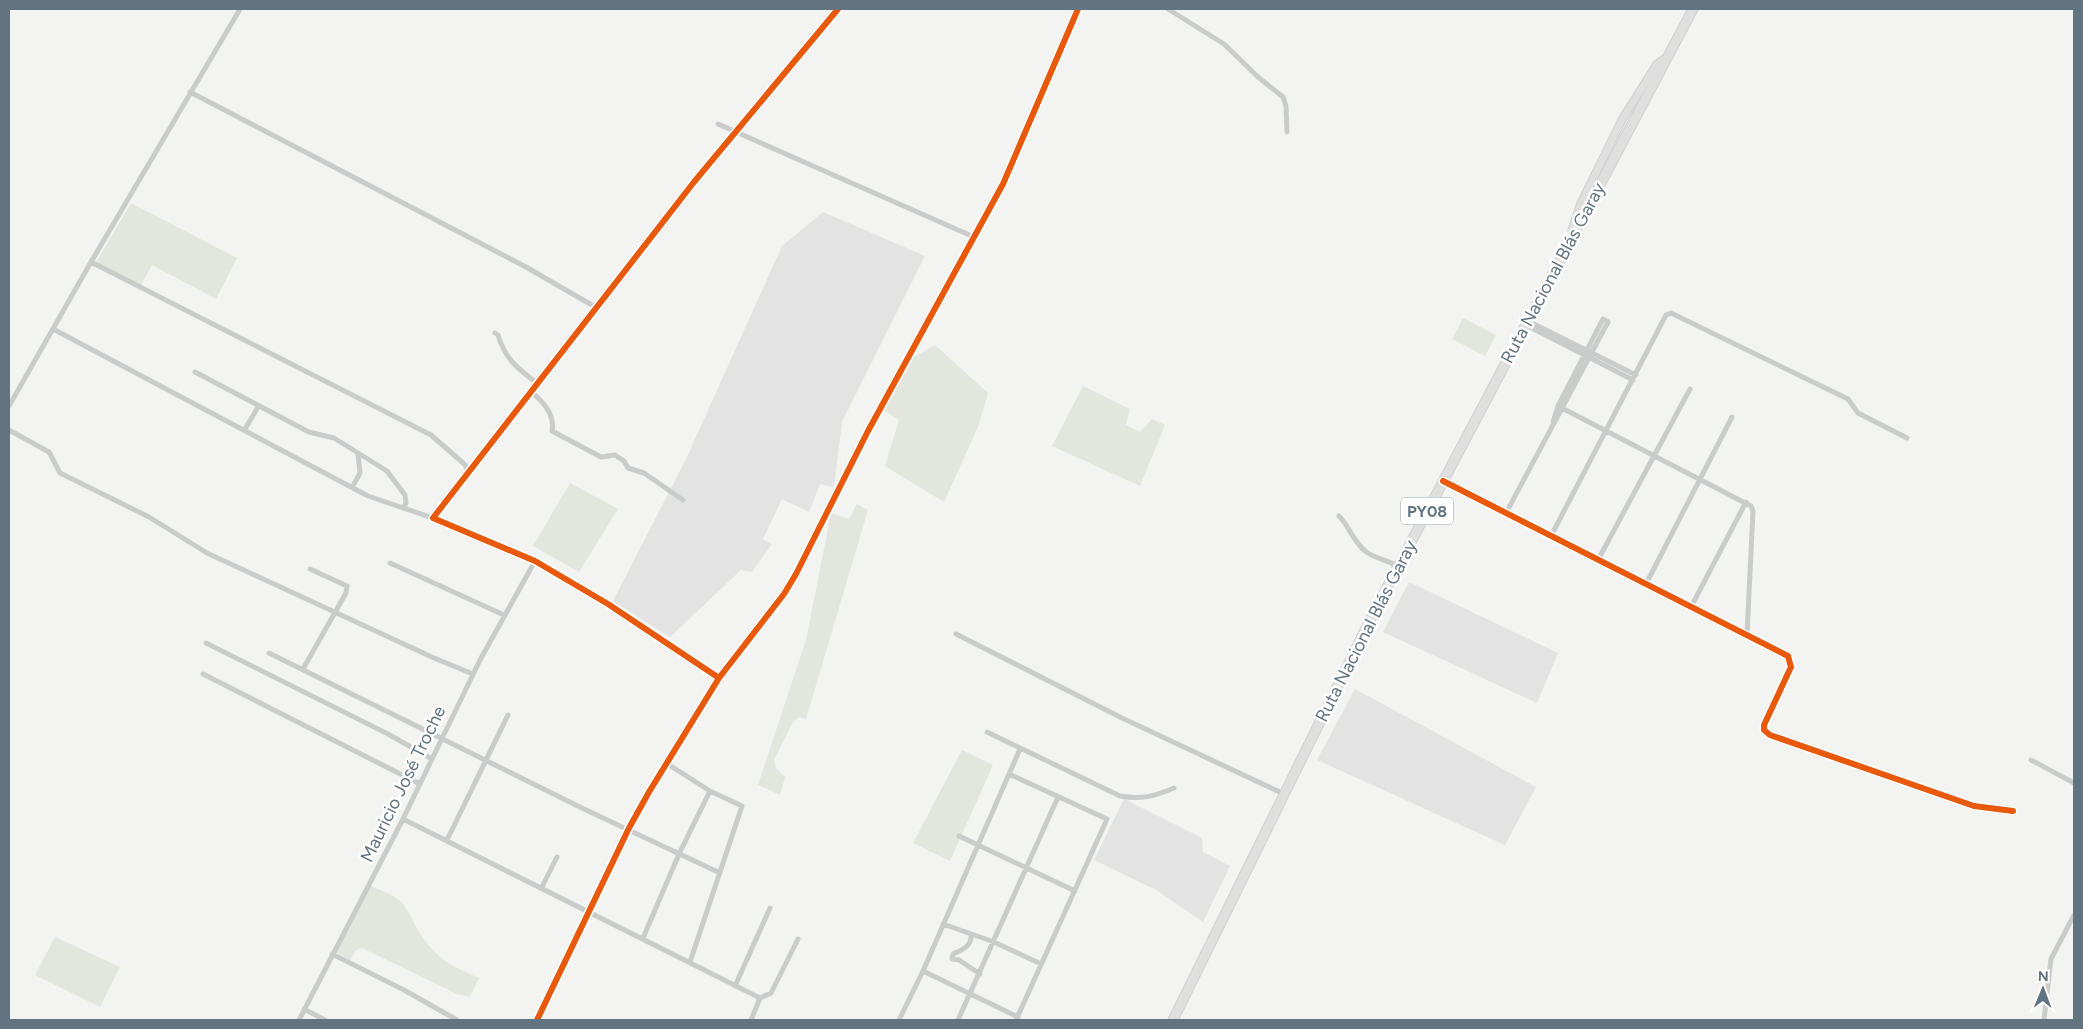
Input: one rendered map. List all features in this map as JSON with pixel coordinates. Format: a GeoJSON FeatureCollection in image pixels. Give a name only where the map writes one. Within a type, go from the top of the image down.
{"type":"FeatureCollection","features":[{"type":"Feature","properties":{"kind":"highway","name":"Ruta Nacional Blás Garay"},"geometry":{"type":"LineString","coordinates":[[1173,1020],[1398,567],[1694,9]]}},
{"type":"Feature","properties":{"kind":"street"},"geometry":{"type":"LineString","coordinates":[[9,406],[90,262],[240,9]]}},
{"type":"Feature","properties":{"kind":"street"},"geometry":{"type":"LineString","coordinates":[[433,518],[694,182],[736,134],[838,9]]}},
{"type":"Feature","properties":{"kind":"street"},"geometry":{"type":"LineString","coordinates":[[537,1020],[628,831],[666,763],[719,678],[784,594],[796,574],[868,431],[1003,184],[1078,9]]}},
{"type":"Feature","properties":{"kind":"street"},"geometry":{"type":"LineString","coordinates":[[1168,9],[1224,44],[1258,77],[1283,97],[1286,106],[1287,132]]}},
{"type":"Feature","properties":{"kind":"street"},"geometry":{"type":"LineString","coordinates":[[190,92],[526,267],[597,308]]}},
{"type":"Feature","properties":{"kind":"street"},"geometry":{"type":"LineString","coordinates":[[718,124],[736,134],[974,236]]}},
{"type":"Feature","properties":{"kind":"street"},"geometry":{"type":"LineString","coordinates":[[90,262],[431,435],[466,466],[467,473]]}},
{"type":"Feature","properties":{"kind":"street"},"geometry":{"type":"LineString","coordinates":[[1551,536],[1666,315],[1671,313],[1848,399],[1858,413],[1907,438]]}},
{"type":"Feature","properties":{"kind":"street"},"geometry":{"type":"LineString","coordinates":[[1506,513],[1553,422],[1558,406],[1588,354],[1608,322],[1604,319],[1588,354],[1563,409],[1553,422]]}},
{"type":"Feature","properties":{"kind":"street"},"geometry":{"type":"LineString","coordinates":[[1527,323],[1634,377]]}},
{"type":"Feature","properties":{"kind":"street"},"geometry":{"type":"LineString","coordinates":[[53,329],[245,429],[368,496],[433,518],[535,561],[608,604],[719,678]]}},
{"type":"Feature","properties":{"kind":"street"},"geometry":{"type":"LineString","coordinates":[[495,333],[498,335],[502,349],[514,366],[536,383]]}},
{"type":"Feature","properties":{"kind":"street"},"geometry":{"type":"LineString","coordinates":[[195,372],[258,407],[309,432],[334,438],[387,471],[405,495],[406,503],[402,508]]}},
{"type":"Feature","properties":{"kind":"street"},"geometry":{"type":"LineString","coordinates":[[1598,560],[1690,388]]}},
{"type":"Feature","properties":{"kind":"street"},"geometry":{"type":"LineString","coordinates":[[530,392],[538,398],[551,415],[552,431],[601,457],[615,455],[624,461],[628,468],[644,473],[683,500]]}},
{"type":"Feature","properties":{"kind":"street"},"geometry":{"type":"LineString","coordinates":[[1558,406],[1746,502],[1753,511],[1747,635]]}},
{"type":"Feature","properties":{"kind":"street"},"geometry":{"type":"LineString","coordinates":[[245,429],[258,407]]}},
{"type":"Feature","properties":{"kind":"street"},"geometry":{"type":"LineString","coordinates":[[1646,584],[1732,417]]}},
{"type":"Feature","properties":{"kind":"street"},"geometry":{"type":"LineString","coordinates":[[9,430],[49,452],[60,473],[149,517],[207,553],[335,613],[473,674]]}},
{"type":"Feature","properties":{"kind":"street"},"geometry":{"type":"LineString","coordinates":[[352,486],[360,473],[357,454]]}},
{"type":"Feature","properties":{"kind":"street"},"geometry":{"type":"LineString","coordinates":[[1443,481],[1788,656],[1791,661],[1791,667],[1764,725],[1764,730],[1770,735],[1974,806],[2013,811]]}},
{"type":"Feature","properties":{"kind":"street"},"geometry":{"type":"LineString","coordinates":[[1691,607],[1746,502]]}},
{"type":"Feature","properties":{"kind":"street"},"geometry":{"type":"LineString","coordinates":[[1339,516],[1346,523],[1348,531],[1366,552],[1398,567]]}},
{"type":"Feature","properties":{"kind":"street","name":"Mauricio José Troche"},"geometry":{"type":"LineString","coordinates":[[299,1020],[403,818],[473,674],[535,561]]}},
{"type":"Feature","properties":{"kind":"street"},"geometry":{"type":"LineString","coordinates":[[390,563],[504,615]]}},
{"type":"Feature","properties":{"kind":"street"},"geometry":{"type":"LineString","coordinates":[[303,669],[346,593],[347,586],[310,569]]}},
{"type":"Feature","properties":{"kind":"street"},"geometry":{"type":"LineString","coordinates":[[956,634],[1122,718],[1284,794]]}},
{"type":"Feature","properties":{"kind":"street"},"geometry":{"type":"LineString","coordinates":[[206,643],[388,734],[432,759]]}},
{"type":"Feature","properties":{"kind":"street"},"geometry":{"type":"LineString","coordinates":[[269,653],[628,831],[720,873]]}},
{"type":"Feature","properties":{"kind":"street"},"geometry":{"type":"LineString","coordinates":[[203,674],[420,784]]}},
{"type":"Feature","properties":{"kind":"street"},"geometry":{"type":"LineString","coordinates":[[447,840],[508,715]]}},
{"type":"Feature","properties":{"kind":"street"},"geometry":{"type":"LineString","coordinates":[[987,732],[1120,796],[1134,799],[1152,797],[1174,788]]}},
{"type":"Feature","properties":{"kind":"street"},"geometry":{"type":"LineString","coordinates":[[899,1020],[923,971],[1020,749]]}},
{"type":"Feature","properties":{"kind":"street"},"geometry":{"type":"LineString","coordinates":[[2031,760],[2074,783]]}},
{"type":"Feature","properties":{"kind":"street"},"geometry":{"type":"LineString","coordinates":[[666,763],[710,791],[742,806],[690,962]]}},
{"type":"Feature","properties":{"kind":"street"},"geometry":{"type":"LineString","coordinates":[[923,971],[1017,1019],[1107,819],[1009,774]]}},
{"type":"Feature","properties":{"kind":"street"},"geometry":{"type":"LineString","coordinates":[[643,938],[679,854],[710,791]]}},
{"type":"Feature","properties":{"kind":"street"},"geometry":{"type":"LineString","coordinates":[[958,1020],[1058,797]]}},
{"type":"Feature","properties":{"kind":"street"},"geometry":{"type":"LineString","coordinates":[[403,818],[760,998]]}},
{"type":"Feature","properties":{"kind":"street"},"geometry":{"type":"LineString","coordinates":[[959,836],[1075,891]]}},
{"type":"Feature","properties":{"kind":"street"},"geometry":{"type":"LineString","coordinates":[[542,887],[557,857]]}},
{"type":"Feature","properties":{"kind":"street"},"geometry":{"type":"LineString","coordinates":[[735,986],[770,908]]}},
{"type":"Feature","properties":{"kind":"street"},"geometry":{"type":"LineString","coordinates":[[2044,1020],[2051,959],[2074,915]]}},
{"type":"Feature","properties":{"kind":"street"},"geometry":{"type":"LineString","coordinates":[[943,924],[994,942],[1041,964]]}},
{"type":"Feature","properties":{"kind":"street"},"geometry":{"type":"LineString","coordinates":[[971,935],[972,939],[966,949],[953,954],[952,959],[959,960],[980,974]]}},
{"type":"Feature","properties":{"kind":"street"},"geometry":{"type":"LineString","coordinates":[[751,1020],[760,998],[772,993],[798,939]]}},
{"type":"Feature","properties":{"kind":"street"},"geometry":{"type":"LineString","coordinates":[[332,954],[404,990],[457,1020]]}},
{"type":"Feature","properties":{"kind":"street"},"geometry":{"type":"LineString","coordinates":[[304,1009],[325,1020]]}},
{"type":"Feature","properties":{"kind":"shaded area"},"geometry":{"type":"Polygon","coordinates":[[[131,203],[237,258],[216,299],[152,265],[140,287],[94,266],[131,203]]]}},
{"type":"Feature","properties":{"kind":"shaded area"},"geometry":{"type":"Polygon","coordinates":[[[823,212],[925,256],[842,422],[834,487],[820,484],[809,512],[782,499],[763,539],[772,544],[752,572],[741,570],[670,637],[613,601],[686,459],[782,246],[823,212]]]}},
{"type":"Feature","properties":{"kind":"shaded area"},"geometry":{"type":"Polygon","coordinates":[[[1463,318],[1496,335],[1485,356],[1452,339],[1463,318]]]}},
{"type":"Feature","properties":{"kind":"shaded area"},"geometry":{"type":"Polygon","coordinates":[[[935,345],[988,393],[978,427],[944,502],[885,466],[899,420],[883,410],[910,359],[935,345]]]}},
{"type":"Feature","properties":{"kind":"shaded area"},"geometry":{"type":"Polygon","coordinates":[[[1083,386],[1130,409],[1126,425],[1140,432],[1152,419],[1165,425],[1140,486],[1052,446],[1083,386]]]}},
{"type":"Feature","properties":{"kind":"shaded area"},"geometry":{"type":"Polygon","coordinates":[[[570,483],[618,509],[579,572],[533,546],[570,483]]]}},
{"type":"Feature","properties":{"kind":"shaded area"},"geometry":{"type":"Polygon","coordinates":[[[857,504],[868,510],[806,719],[799,717],[793,722],[774,760],[776,768],[785,777],[780,795],[758,785],[806,640],[831,513],[849,519],[857,504]]]}},
{"type":"Feature","properties":{"kind":"shaded area"},"geometry":{"type":"Polygon","coordinates":[[[1409,582],[1558,653],[1537,703],[1383,632],[1409,582]]]}},
{"type":"Feature","properties":{"kind":"shaded area"},"geometry":{"type":"Polygon","coordinates":[[[1355,689],[1536,787],[1505,845],[1317,760],[1355,689]]]}},
{"type":"Feature","properties":{"kind":"shaded area"},"geometry":{"type":"Polygon","coordinates":[[[962,750],[993,765],[950,861],[913,843],[962,750]]]}},
{"type":"Feature","properties":{"kind":"shaded area"},"geometry":{"type":"Polygon","coordinates":[[[1124,799],[1202,838],[1203,852],[1230,866],[1203,922],[1156,890],[1094,860],[1124,799]]]}},
{"type":"Feature","properties":{"kind":"shaded area"},"geometry":{"type":"Polygon","coordinates":[[[371,886],[389,894],[404,905],[425,941],[440,957],[479,978],[470,997],[457,994],[362,948],[356,950],[350,960],[336,952],[371,886]]]}},
{"type":"Feature","properties":{"kind":"shaded area"},"geometry":{"type":"Polygon","coordinates":[[[55,937],[120,967],[100,1007],[35,975],[55,937]]]}},
{"type":"Feature","properties":{"kind":"cycle path"},"geometry":{"type":"LineString","coordinates":[[719,678],[608,604],[535,561],[433,518],[694,182],[838,9]]}},
{"type":"Feature","properties":{"kind":"cycle path"},"geometry":{"type":"LineString","coordinates":[[537,1020],[629,828],[649,792],[719,678],[784,594],[796,574],[868,431],[1003,184],[1078,9]]}},
{"type":"Feature","properties":{"kind":"cycle path"},"geometry":{"type":"LineString","coordinates":[[1443,481],[1788,656],[1791,667],[1764,725],[1764,730],[1770,735],[1974,806],[2013,811]]}}]}
